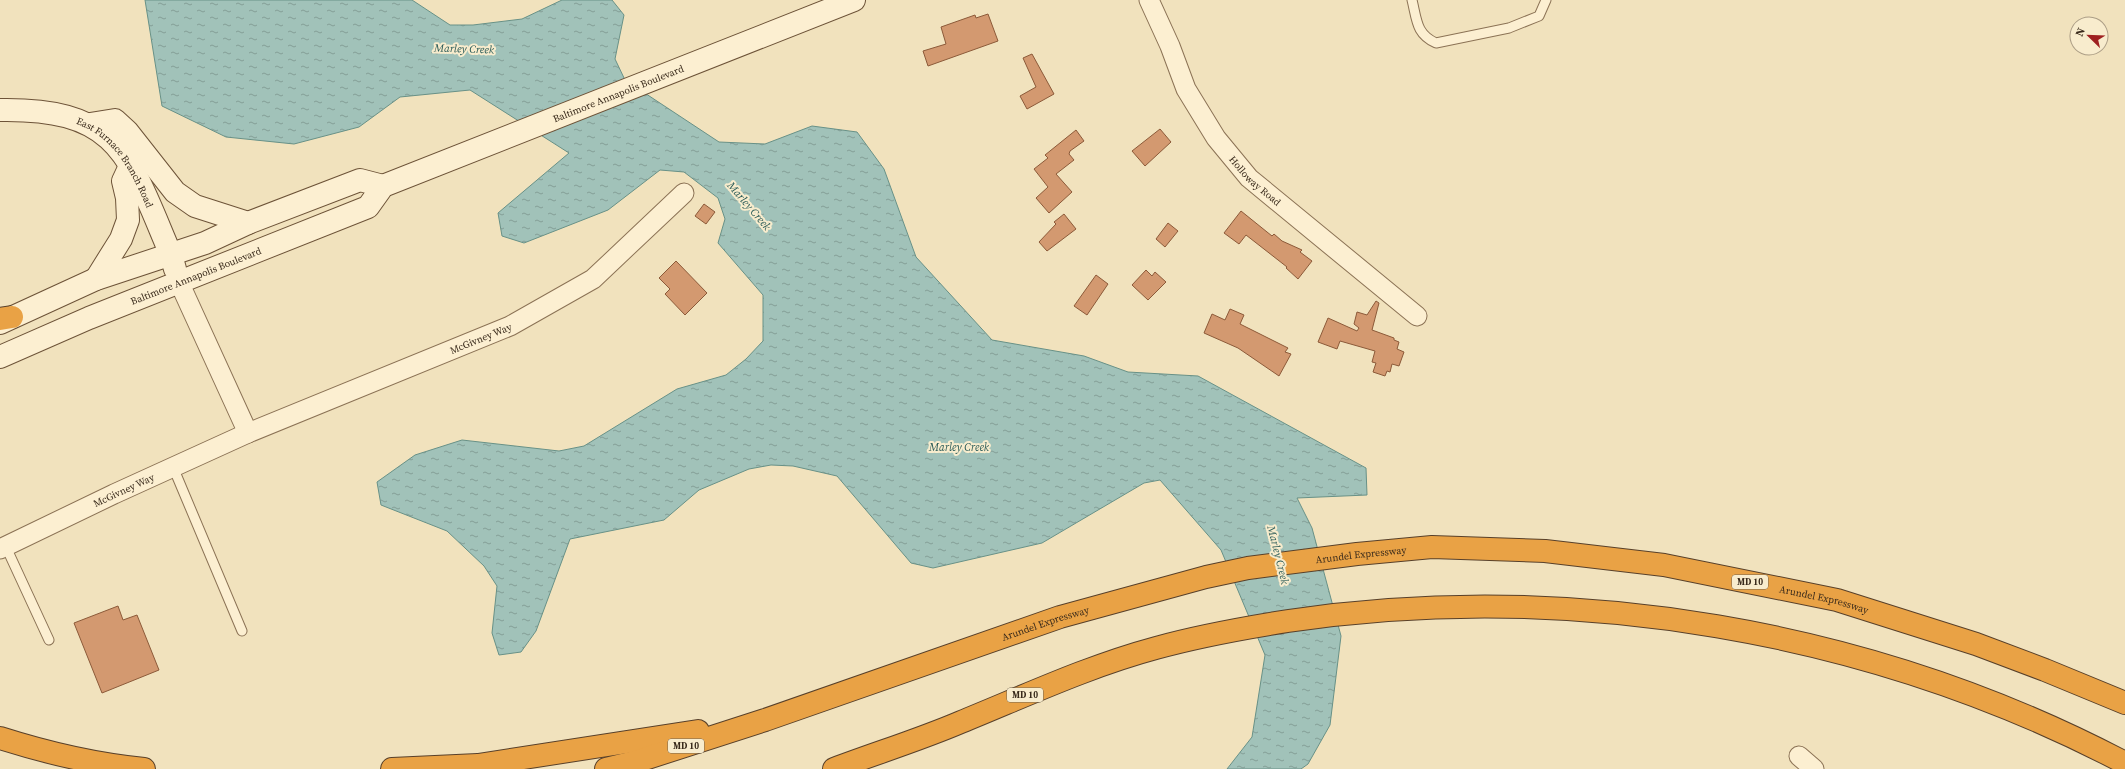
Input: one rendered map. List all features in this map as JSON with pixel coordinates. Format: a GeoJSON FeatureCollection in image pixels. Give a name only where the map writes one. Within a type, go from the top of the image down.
{"type":"FeatureCollection","features":[{"type":"Feature","properties":{"kind":"highway","name":"Arundel Expressway"},"geometry":{"type":"LineString","coordinates":[[606,769],[635,762],[765,720],[1060,617],[1206,577],[1248,568],[1357,554],[1432,547],[1545,551],[1664,565],[1837,600],[1976,644],[2045,670],[2125,703]]}},
{"type":"Feature","properties":{"kind":"highway","name":"MD 10"},"geometry":{"type":"LineString","coordinates":[[834,769],[959,723],[1046,686],[1154,648],[1220,633],[1305,619],[1376,611],[1451,607],[1538,608],[1655,618],[1769,636],[1824,648],[1885,665],[1980,697],[2044,724],[2125,763]]}},
{"type":"Feature","properties":{"kind":"highway"},"geometry":{"type":"LineString","coordinates":[[392,769],[478,764],[765,720]]}},
{"type":"Feature","properties":{"kind":"highway"},"geometry":{"type":"LineString","coordinates":[[0,738],[45,752],[112,766],[144,769]]}},
{"type":"Feature","properties":{"kind":"main road","name":"Baltimore Annapolis Boulevard"},"geometry":{"type":"LineString","coordinates":[[0,357],[179,282],[368,208],[383,186],[854,0]]}},
{"type":"Feature","properties":{"kind":"main road","name":"East Furnace Branch Road"},"geometry":{"type":"LineString","coordinates":[[0,110],[52,112],[90,124],[118,146],[131,164],[171,254],[179,282]]}},
{"type":"Feature","properties":{"kind":"main road"},"geometry":{"type":"LineString","coordinates":[[90,124],[115,120],[127,131],[175,192],[195,206],[248,223]]}},
{"type":"Feature","properties":{"kind":"main road"},"geometry":{"type":"LineString","coordinates":[[96,279],[121,239],[128,220],[127,198],[124,182],[131,164]]}},
{"type":"Feature","properties":{"kind":"main road"},"geometry":{"type":"LineString","coordinates":[[4,320],[96,279],[205,243],[248,223],[360,180],[383,186]]}},
{"type":"Feature","properties":{"kind":"street","name":"Holloway Road"},"geometry":{"type":"LineString","coordinates":[[1149,0],[1170,46],[1186,89],[1216,138],[1249,178],[1417,316]]}},
{"type":"Feature","properties":{"kind":"street","name":"McGivney Way"},"geometry":{"type":"LineString","coordinates":[[3,548],[248,433],[510,326],[593,279],[684,194]]}},
{"type":"Feature","properties":{"kind":"street"},"geometry":{"type":"LineString","coordinates":[[179,282],[248,433]]}},
{"type":"Feature","properties":{"kind":"street"},"geometry":{"type":"LineString","coordinates":[[1799,756],[1814,769]]}},
{"type":"Feature","properties":{"kind":"lane"},"geometry":{"type":"LineString","coordinates":[[1412,0],[1420,29],[1425,38],[1436,44],[1509,28],[1540,16],[1546,0]]}},
{"type":"Feature","properties":{"kind":"lane"},"geometry":{"type":"LineString","coordinates":[[173,467],[242,631]]}},
{"type":"Feature","properties":{"kind":"lane"},"geometry":{"type":"LineString","coordinates":[[3,548],[49,640]]}},
{"type":"Feature","properties":{"kind":"water","name":"Marley Creek"},"geometry":{"type":"Polygon","coordinates":[[[145,0],[412,0],[450,25],[473,25],[522,19],[562,0],[612,0],[624,15],[615,59],[625,80],[719,142],[765,144],[812,126],[857,132],[884,169],[916,257],[992,340],[1084,356],[1128,372],[1198,376],[1366,468],[1367,495],[1297,498],[1312,528],[1341,636],[1330,725],[1308,764],[1301,769],[1227,769],[1252,737],[1265,655],[1221,550],[1160,480],[1144,483],[1042,543],[933,568],[911,563],[837,476],[793,466],[771,465],[749,469],[699,490],[664,520],[570,539],[536,631],[521,652],[499,655],[492,633],[497,586],[484,566],[447,531],[381,505],[377,482],[415,455],[462,440],[559,451],[584,446],[677,389],[726,375],[746,359],[763,341],[763,295],[718,243],[725,219],[718,198],[684,172],[660,170],[608,210],[524,243],[502,236],[498,213],[569,153],[470,90],[400,97],[359,127],[294,144],[226,137],[162,106],[145,0]]]}},
{"type":"Feature","properties":{"kind":"building"},"geometry":{"type":"Polygon","coordinates":[[[988,14],[998,41],[928,66],[923,51],[946,44],[941,27],[975,15],[976,18],[988,14]]]}},
{"type":"Feature","properties":{"kind":"building"},"geometry":{"type":"Polygon","coordinates":[[[1032,54],[1054,94],[1027,109],[1020,96],[1036,87],[1023,58],[1032,54]]]}},
{"type":"Feature","properties":{"kind":"building"},"geometry":{"type":"Polygon","coordinates":[[[1160,129],[1171,142],[1145,166],[1132,151],[1160,129]]]}},
{"type":"Feature","properties":{"kind":"building"},"geometry":{"type":"Polygon","coordinates":[[[1076,130],[1084,141],[1070,151],[1069,154],[1074,160],[1056,174],[1072,192],[1049,213],[1036,198],[1048,187],[1034,169],[1048,158],[1045,155],[1076,130]]]}},
{"type":"Feature","properties":{"kind":"building"},"geometry":{"type":"Polygon","coordinates":[[[704,204],[715,212],[706,224],[695,216],[704,204]]]}},
{"type":"Feature","properties":{"kind":"building"},"geometry":{"type":"Polygon","coordinates":[[[1241,211],[1272,236],[1274,234],[1282,241],[1302,250],[1300,252],[1312,261],[1298,279],[1286,268],[1287,267],[1246,235],[1239,244],[1224,233],[1241,211]]]}},
{"type":"Feature","properties":{"kind":"building"},"geometry":{"type":"Polygon","coordinates":[[[1064,214],[1076,229],[1047,251],[1039,242],[1056,224],[1054,222],[1064,214]]]}},
{"type":"Feature","properties":{"kind":"building"},"geometry":{"type":"Polygon","coordinates":[[[1168,223],[1178,231],[1165,247],[1156,239],[1168,223]]]}},
{"type":"Feature","properties":{"kind":"building"},"geometry":{"type":"Polygon","coordinates":[[[676,261],[707,293],[685,315],[665,294],[670,289],[659,278],[676,261]]]}},
{"type":"Feature","properties":{"kind":"building"},"geometry":{"type":"Polygon","coordinates":[[[1146,270],[1152,276],[1155,272],[1166,282],[1148,300],[1132,285],[1146,270]]]}},
{"type":"Feature","properties":{"kind":"building"},"geometry":{"type":"Polygon","coordinates":[[[1096,275],[1108,284],[1087,315],[1074,306],[1096,275]]]}},
{"type":"Feature","properties":{"kind":"building"},"geometry":{"type":"Polygon","coordinates":[[[1376,301],[1379,303],[1372,330],[1394,338],[1394,340],[1399,342],[1397,349],[1404,352],[1399,366],[1392,364],[1390,372],[1387,371],[1385,376],[1373,372],[1376,363],[1372,362],[1375,351],[1340,341],[1337,349],[1318,342],[1328,318],[1357,331],[1359,328],[1354,324],[1357,312],[1367,315],[1376,301]]]}},
{"type":"Feature","properties":{"kind":"building"},"geometry":{"type":"Polygon","coordinates":[[[1230,309],[1244,315],[1240,324],[1288,348],[1285,352],[1291,354],[1279,376],[1238,348],[1204,333],[1212,314],[1225,320],[1230,309]]]}},
{"type":"Feature","properties":{"kind":"building"},"geometry":{"type":"Polygon","coordinates":[[[118,606],[123,620],[137,615],[159,670],[102,693],[74,623],[118,606]]]}}]}
